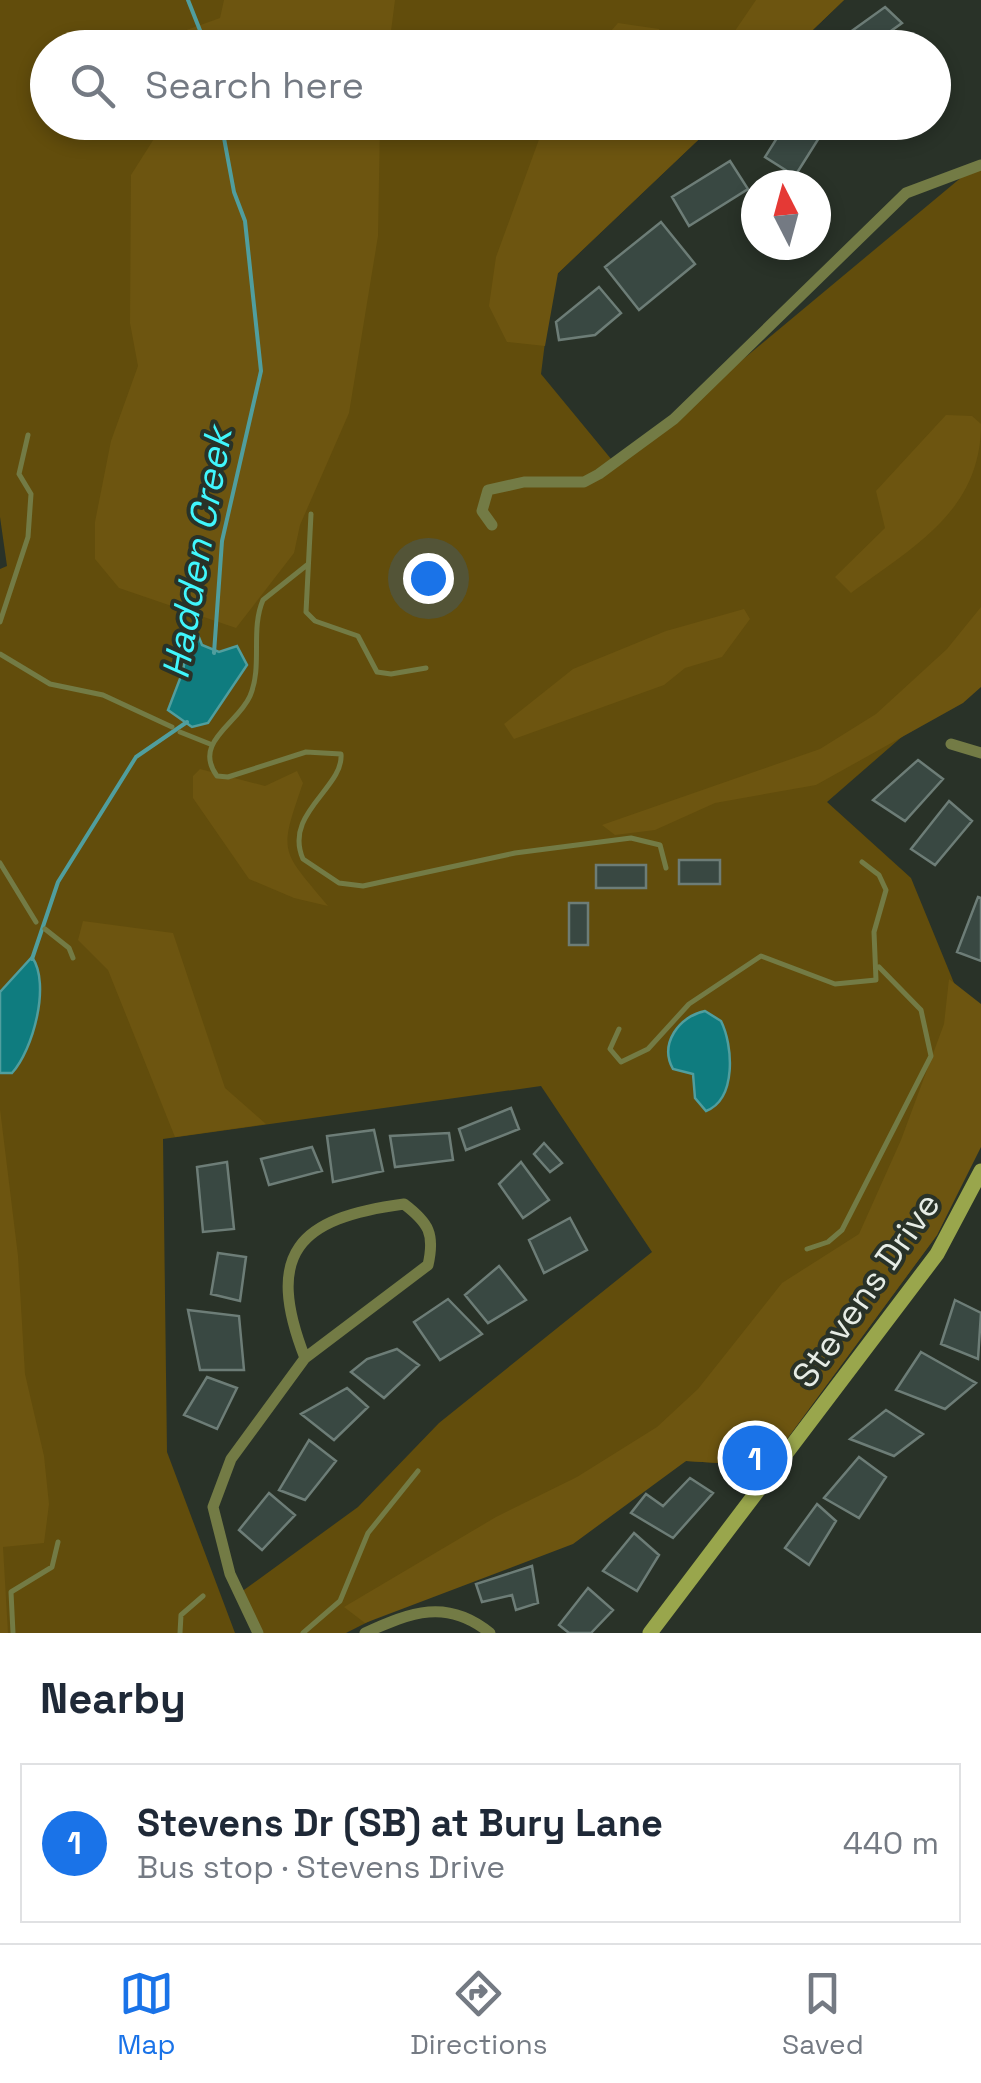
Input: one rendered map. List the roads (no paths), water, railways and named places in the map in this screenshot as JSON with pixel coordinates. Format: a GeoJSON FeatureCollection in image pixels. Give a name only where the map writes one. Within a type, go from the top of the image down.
{"type":"FeatureCollection","features":[{"type":"Feature","properties":{"kind":"street"},"geometry":{"type":"LineString","coordinates":[[492,524],[482,512],[488,490],[524,482],[584,482],[599,474],[674,418],[906,193],[981,165]]}},
{"type":"Feature","properties":{"kind":"street"},"geometry":{"type":"LineString","coordinates":[[951,744],[981,753]]}},
{"type":"Feature","properties":{"kind":"street","name":"Stevens Drive"},"geometry":{"type":"LineString","coordinates":[[650,1633],[937,1254],[981,1170]]}},
{"type":"Feature","properties":{"kind":"street"},"geometry":{"type":"LineString","coordinates":[[258,1633],[224,1557],[212,1507],[231,1459],[305,1358],[428,1265],[434,1242],[428,1222],[404,1204],[364,1210],[323,1224],[300,1247],[289,1268],[287,1313],[305,1358]]}},
{"type":"Feature","properties":{"kind":"street"},"geometry":{"type":"LineString","coordinates":[[364,1633],[438,1608],[473,1619],[490,1633]]}},
{"type":"Feature","properties":{"kind":"lane"},"geometry":{"type":"LineString","coordinates":[[0,622],[26,551],[32,497],[20,474],[28,435]]}},
{"type":"Feature","properties":{"kind":"lane"},"geometry":{"type":"LineString","coordinates":[[311,514],[304,607],[311,618],[358,636],[371,666],[380,673],[426,668]]}},
{"type":"Feature","properties":{"kind":"lane"},"geometry":{"type":"LineString","coordinates":[[307,565],[263,600],[253,688],[244,706],[210,744],[210,767],[217,776],[228,777],[240,777],[306,752],[341,754],[338,768],[298,833],[302,859],[339,883],[370,885],[516,853],[630,838],[660,845],[666,868]]}},
{"type":"Feature","properties":{"kind":"lane"},"geometry":{"type":"LineString","coordinates":[[0,654],[50,684],[103,695],[172,727]]}},
{"type":"Feature","properties":{"kind":"lane"},"geometry":{"type":"LineString","coordinates":[[180,732],[210,744]]}},
{"type":"Feature","properties":{"kind":"lane"},"geometry":{"type":"LineString","coordinates":[[619,1028],[610,1050],[621,1062],[648,1049],[684,1008],[761,956],[835,984],[874,982],[878,965],[874,932],[886,890],[878,875],[862,862]]}},
{"type":"Feature","properties":{"kind":"lane"},"geometry":{"type":"LineString","coordinates":[[0,864],[36,922]]}},
{"type":"Feature","properties":{"kind":"lane"},"geometry":{"type":"LineString","coordinates":[[45,929],[69,948],[74,958]]}},
{"type":"Feature","properties":{"kind":"lane"},"geometry":{"type":"LineString","coordinates":[[807,1249],[828,1242],[842,1230],[932,1056],[930,1036],[918,1006],[878,965]]}},
{"type":"Feature","properties":{"kind":"lane"},"geometry":{"type":"LineString","coordinates":[[303,1633],[336,1606],[370,1530],[418,1471]]}},
{"type":"Feature","properties":{"kind":"lane"},"geometry":{"type":"LineString","coordinates":[[13,1633],[11,1592],[52,1567],[58,1542]]}},
{"type":"Feature","properties":{"kind":"lane"},"geometry":{"type":"LineString","coordinates":[[180,1633],[181,1615],[203,1596]]}},
{"type":"Feature","properties":{"kind":"water"},"geometry":{"type":"Polygon","coordinates":[[[198,635],[202,645],[219,652],[237,646],[247,665],[208,723],[192,727],[168,710],[183,671],[188,640],[198,635]]]}},
{"type":"Feature","properties":{"kind":"water"},"geometry":{"type":"Polygon","coordinates":[[[32,957],[40,983],[33,1033],[12,1073],[0,1073],[0,992],[32,957]]]}},
{"type":"Feature","properties":{"kind":"water"},"geometry":{"type":"Polygon","coordinates":[[[705,1011],[721,1021],[730,1057],[728,1084],[716,1105],[706,1111],[695,1098],[693,1074],[673,1069],[668,1050],[680,1025],[705,1011]]]}},
{"type":"Feature","properties":{"kind":"waterway","name":"Hadden Creek"},"geometry":{"type":"LineString","coordinates":[[188,0],[200,30]]}},
{"type":"Feature","properties":{"kind":"waterway","name":"Hadden Creek"},"geometry":{"type":"LineString","coordinates":[[214,653],[222,541],[261,371],[245,221],[234,192],[224,140]]}},
{"type":"Feature","properties":{"kind":"waterway","name":"Hadden Creek"},"geometry":{"type":"LineString","coordinates":[[32,959],[58,882],[136,757],[187,722]]}},
{"type":"Feature","properties":{"kind":"place","name":"Stevens Dr (SB) at Bury Lane"},"geometry":{"type":"Point","coordinates":[755,1458]}}]}
